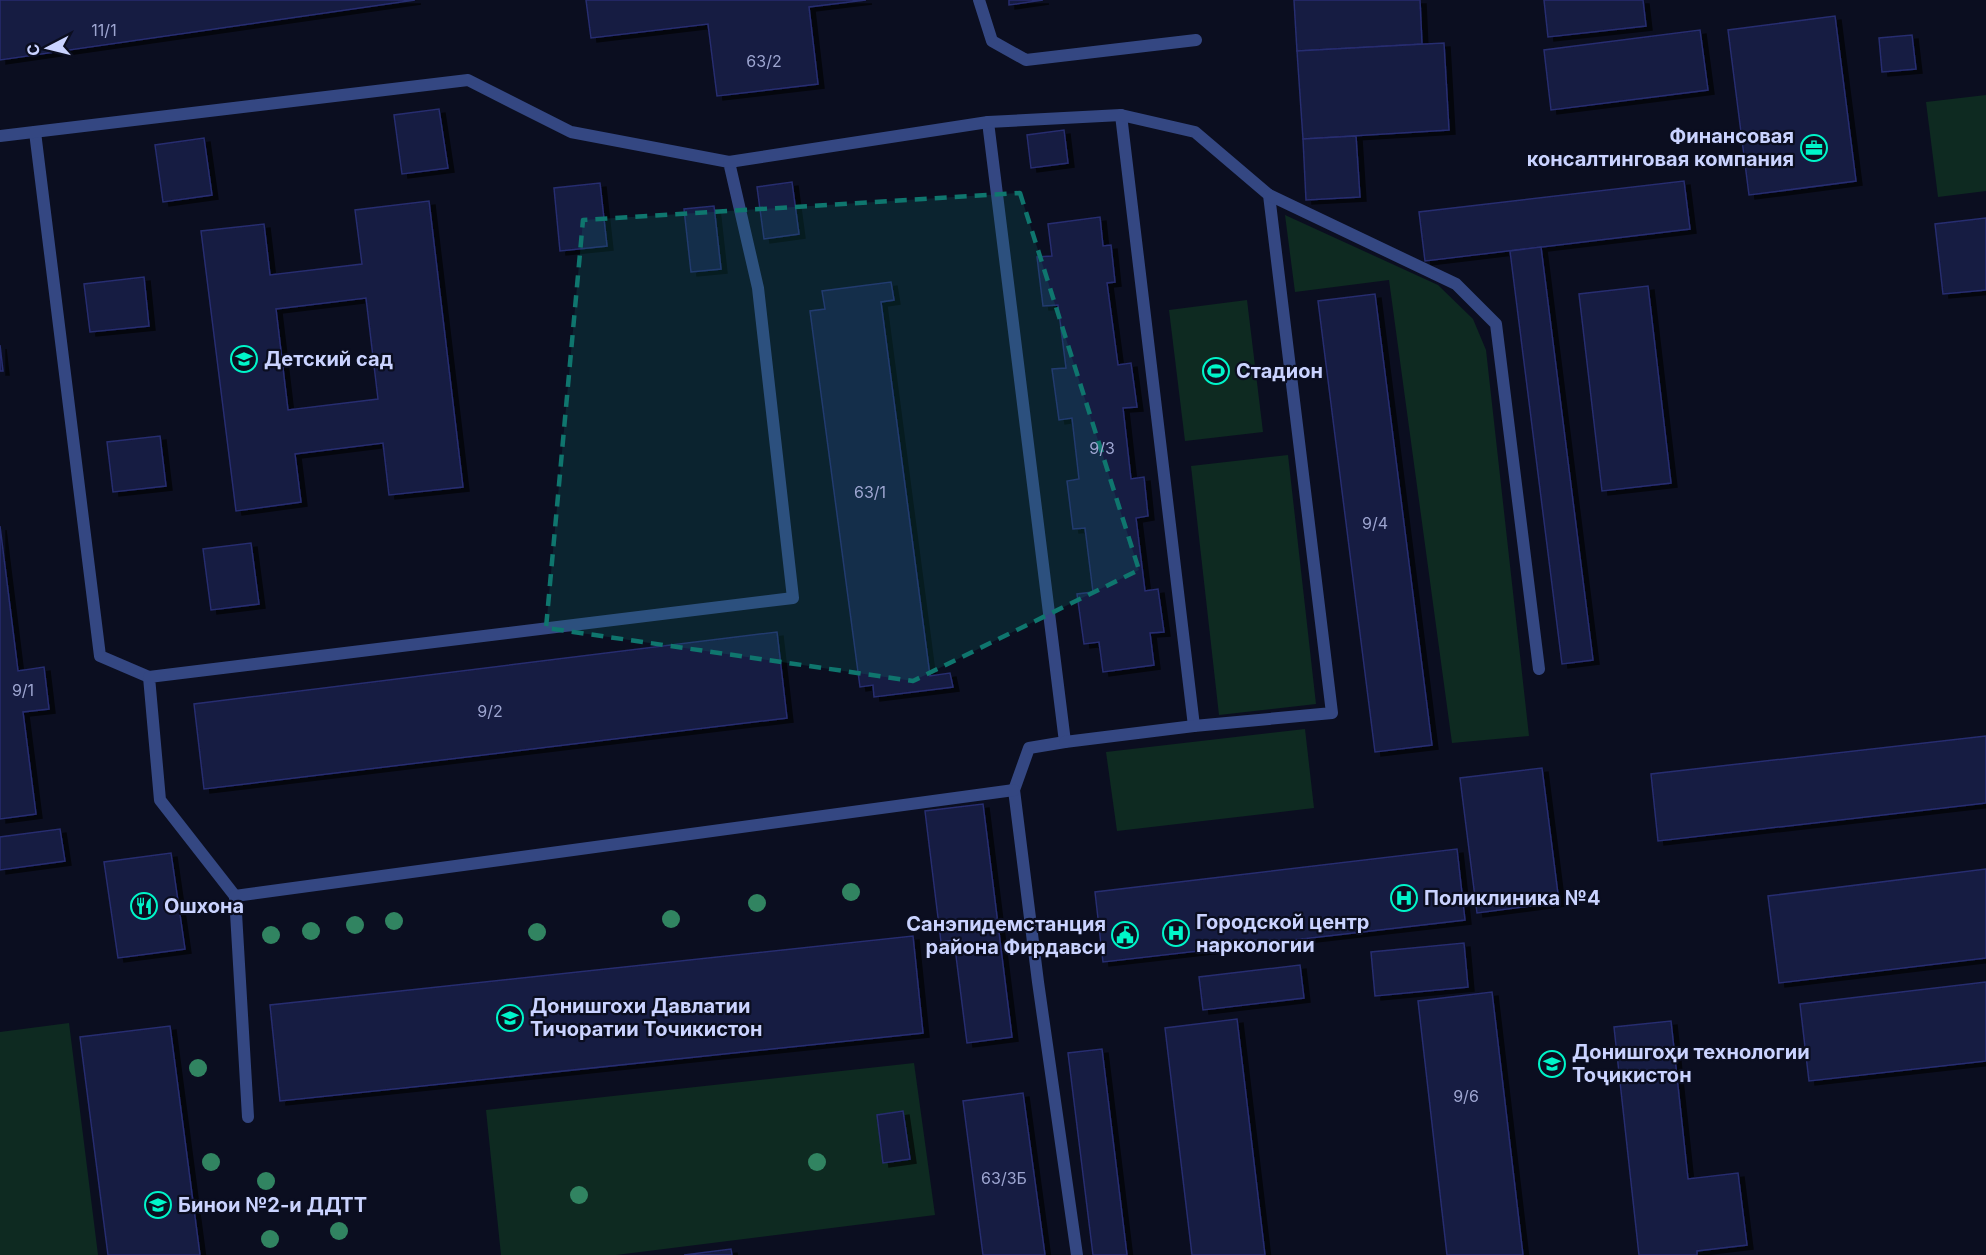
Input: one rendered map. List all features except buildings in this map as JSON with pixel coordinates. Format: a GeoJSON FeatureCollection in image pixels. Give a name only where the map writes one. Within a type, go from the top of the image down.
{"type":"FeatureCollection","features":[{"type":"Feature","properties":{"kind":"lane"},"geometry":{"type":"LineString","coordinates":[[979,0],[992,41],[1026,60],[1196,40]]}},
{"type":"Feature","properties":{"kind":"lane"},"geometry":{"type":"LineString","coordinates":[[0,136],[468,80],[571,132],[729,162],[988,122],[1121,115],[1195,132],[1269,195],[1456,284],[1496,324],[1539,669]]}},
{"type":"Feature","properties":{"kind":"lane"},"geometry":{"type":"LineString","coordinates":[[1121,115],[1194,726]]}},
{"type":"Feature","properties":{"kind":"lane"},"geometry":{"type":"LineString","coordinates":[[988,122],[1065,742]]}},
{"type":"Feature","properties":{"kind":"lane"},"geometry":{"type":"LineString","coordinates":[[35,132],[100,656],[149,677],[793,598],[758,288],[729,162]]}},
{"type":"Feature","properties":{"kind":"lane"},"geometry":{"type":"LineString","coordinates":[[1077,1255],[1038,982],[1014,790],[1029,748],[1194,726],[1332,713],[1269,195]]}},
{"type":"Feature","properties":{"kind":"lane"},"geometry":{"type":"LineString","coordinates":[[149,677],[160,800],[235,896],[248,1118]]}},
{"type":"Feature","properties":{"kind":"lane"},"geometry":{"type":"LineString","coordinates":[[235,896],[1014,790]]}},
{"type":"Feature","properties":{"kind":"highlighted area"},"geometry":{"type":"Polygon","coordinates":[[[1020,193],[1139,570],[913,681],[546,628],[583,220],[1020,193]]]}},
{"type":"Feature","properties":{"kind":"green space"},"geometry":{"type":"Polygon","coordinates":[[[1986,95],[1986,191],[1938,197],[1926,102],[1986,95]]]}},
{"type":"Feature","properties":{"kind":"green space"},"geometry":{"type":"Polygon","coordinates":[[[1285,215],[1438,285],[1473,319],[1486,350],[1529,736],[1452,743],[1389,280],[1295,292],[1285,215]]]}},
{"type":"Feature","properties":{"kind":"green space","name":"Стадион"},"geometry":{"type":"Polygon","coordinates":[[[1247,300],[1263,432],[1185,441],[1169,310],[1247,300]]]}},
{"type":"Feature","properties":{"kind":"green space"},"geometry":{"type":"Polygon","coordinates":[[[1288,455],[1316,704],[1219,715],[1191,466],[1288,455]]]}},
{"type":"Feature","properties":{"kind":"green space"},"geometry":{"type":"Polygon","coordinates":[[[1305,729],[1314,808],[1117,831],[1106,752],[1305,729]]]}},
{"type":"Feature","properties":{"kind":"green space"},"geometry":{"type":"Polygon","coordinates":[[[69,1023],[98,1255],[0,1255],[0,1032],[69,1023]]]}},
{"type":"Feature","properties":{"kind":"green space"},"geometry":{"type":"Polygon","coordinates":[[[914,1063],[935,1215],[616,1255],[501,1255],[486,1110],[914,1063]]]}},
{"type":"Feature","properties":{"kind":"place","name":"Финансовая консалтинговая компания"},"geometry":{"type":"Point","coordinates":[1814,148]}},
{"type":"Feature","properties":{"kind":"place","name":"Детский сад"},"geometry":{"type":"Point","coordinates":[244,359]}},
{"type":"Feature","properties":{"kind":"place","name":"Стадион"},"geometry":{"type":"Point","coordinates":[1216,371]}},
{"type":"Feature","properties":{"kind":"place","name":"Поликлиника №4"},"geometry":{"type":"Point","coordinates":[1404,898]}},
{"type":"Feature","properties":{"kind":"place","name":"Ошхона"},"geometry":{"type":"Point","coordinates":[144,906]}},
{"type":"Feature","properties":{"kind":"place","name":"Городской центр наркологии"},"geometry":{"type":"Point","coordinates":[1176,933]}},
{"type":"Feature","properties":{"kind":"place","name":"Санэпидемстанция района Фирдавси"},"geometry":{"type":"Point","coordinates":[1125,935]}},
{"type":"Feature","properties":{"kind":"place","name":"Донишгохи Давлатии Тичоратии Точикистон"},"geometry":{"type":"Point","coordinates":[510,1018]}},
{"type":"Feature","properties":{"kind":"place","name":"Донишгоҳи технологии Тоҷикистон"},"geometry":{"type":"Point","coordinates":[1552,1064]}},
{"type":"Feature","properties":{"kind":"place","name":"Бинои №2-и ДДТТ"},"geometry":{"type":"Point","coordinates":[158,1205]}}]}
